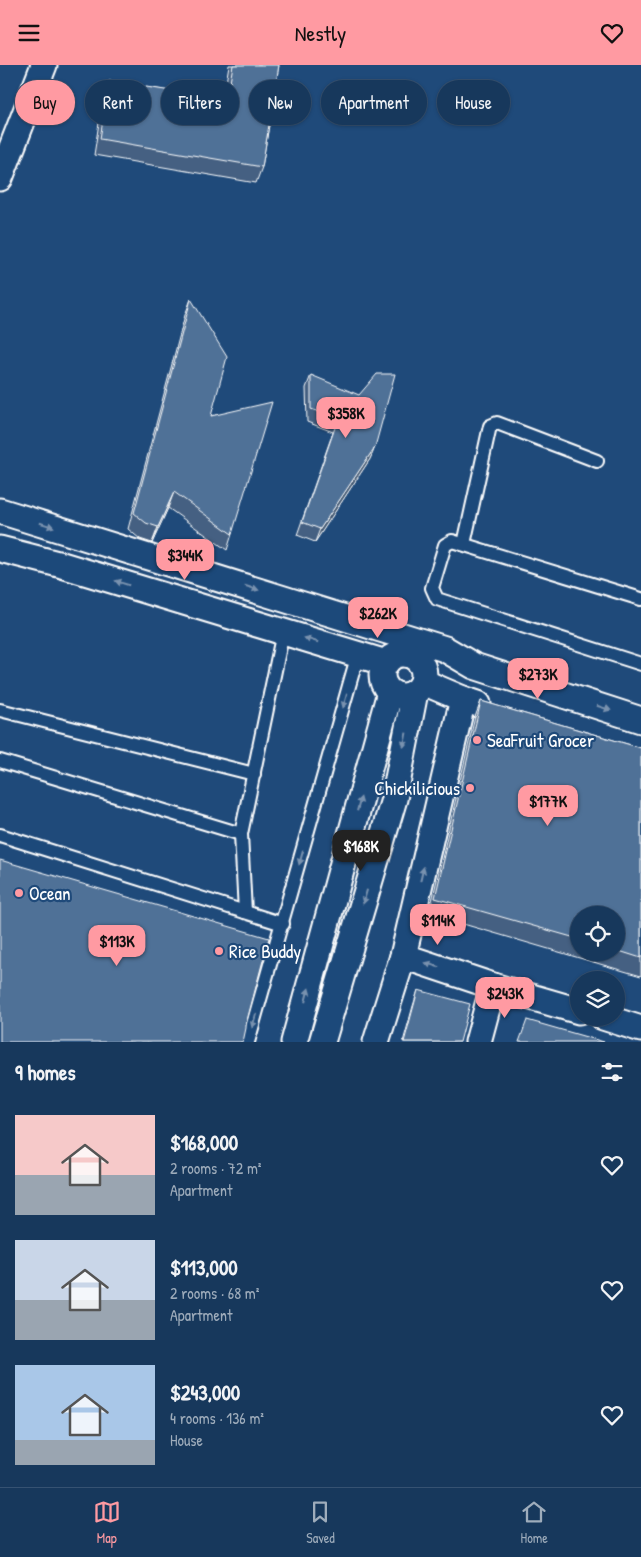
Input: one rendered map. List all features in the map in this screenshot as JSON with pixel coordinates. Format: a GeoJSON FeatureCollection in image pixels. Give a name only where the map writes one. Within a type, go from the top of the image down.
{"type":"FeatureCollection","features":[{"type":"Feature","properties":{"kind":"street"},"geometry":{"type":"LineString","coordinates":[[0,178],[44,65]]}},
{"type":"Feature","properties":{"kind":"street"},"geometry":{"type":"LineString","coordinates":[[0,511],[445,649],[474,666]]}},
{"type":"Feature","properties":{"kind":"street"},"geometry":{"type":"LineString","coordinates":[[0,549],[62,565],[358,654],[474,666],[641,719]]}},
{"type":"Feature","properties":{"kind":"street"},"geometry":{"type":"LineString","coordinates":[[322,1042],[394,799],[422,668],[400,659],[387,644],[350,618]]}},
{"type":"Feature","properties":{"kind":"street"},"geometry":{"type":"LineString","coordinates":[[400,659],[382,675],[390,692],[402,696],[419,687],[500,710]]}},
{"type":"Feature","properties":{"kind":"street"},"geometry":{"type":"LineString","coordinates":[[294,1042],[390,692]]}},
{"type":"Feature","properties":{"kind":"street"},"geometry":{"type":"LineString","coordinates":[[376,1042],[403,956],[462,699]]}},
{"type":"Feature","properties":{"kind":"street"},"geometry":{"type":"LineString","coordinates":[[403,956],[493,986],[570,1008]]}},
{"type":"Feature","properties":{"kind":"street"},"geometry":{"type":"LineString","coordinates":[[478,1042],[493,986]]}},
{"type":"Feature","properties":{"kind":"street"},"geometry":{"type":"LineString","coordinates":[[625,1024],[641,1029]]}},
{"type":"Feature","properties":{"kind":"lane"},"geometry":{"type":"LineString","coordinates":[[464,544],[490,427],[497,423],[597,461]]}},
{"type":"Feature","properties":{"kind":"lane"},"geometry":{"type":"LineString","coordinates":[[641,599],[452,541],[445,545],[432,588],[437,599],[641,664]]}},
{"type":"Feature","properties":{"kind":"lane"},"geometry":{"type":"LineString","coordinates":[[245,912],[241,834],[283,632]]}},
{"type":"Feature","properties":{"kind":"lane"},"geometry":{"type":"LineString","coordinates":[[248,1042],[358,654]]}},
{"type":"Feature","properties":{"kind":"lane"},"geometry":{"type":"LineString","coordinates":[[0,710],[254,774]]}},
{"type":"Feature","properties":{"kind":"lane"},"geometry":{"type":"LineString","coordinates":[[0,761],[241,834]]}},
{"type":"Feature","properties":{"kind":"lane"},"geometry":{"type":"LineString","coordinates":[[0,835],[283,924]]}},
{"type":"Feature","properties":{"kind":"building"},"geometry":{"type":"Polygon","coordinates":[[[233,65],[279,65],[276,80],[249,80],[249,125],[269,125],[262,167],[100,139],[102,125],[151,125],[151,88],[161,89],[161,125],[239,125],[239,80],[230,80],[233,65]]]}},
{"type":"Feature","properties":{"kind":"building"},"geometry":{"type":"Polygon","coordinates":[[[191,299],[227,357],[211,416],[272,402],[232,534],[174,492],[158,527],[146,523],[134,513],[191,299]]]}},
{"type":"Feature","properties":{"kind":"building"},"geometry":{"type":"Polygon","coordinates":[[[377,374],[395,374],[375,447],[320,529],[302,522],[338,419],[311,409],[311,375],[359,395],[377,374]]]}},
{"type":"Feature","properties":{"kind":"building"},"geometry":{"type":"Polygon","coordinates":[[[481,701],[641,748],[641,958],[625,953],[625,906],[570,906],[570,936],[435,898],[481,701]]]}},
{"type":"Feature","properties":{"kind":"building"},"geometry":{"type":"Polygon","coordinates":[[[0,860],[269,938],[243,1042],[0,1042],[0,860]]]}},
{"type":"Feature","properties":{"kind":"building"},"geometry":{"type":"Polygon","coordinates":[[[418,990],[470,1004],[460,1042],[404,1042],[418,990]]]}},
{"type":"Feature","properties":{"kind":"building"},"geometry":{"type":"Polygon","coordinates":[[[527,1020],[604,1042],[519,1042],[527,1020]]]}},
{"type":"Feature","properties":{"kind":"place","name":"SeaFruit Grocer"},"geometry":{"type":"Point","coordinates":[477,740]}},
{"type":"Feature","properties":{"kind":"place","name":"Chickilicious"},"geometry":{"type":"Point","coordinates":[470,788]}},
{"type":"Feature","properties":{"kind":"place","name":"Ocean"},"geometry":{"type":"Point","coordinates":[19,893]}},
{"type":"Feature","properties":{"kind":"place","name":"Rice Buddy"},"geometry":{"type":"Point","coordinates":[219,951]}}]}
